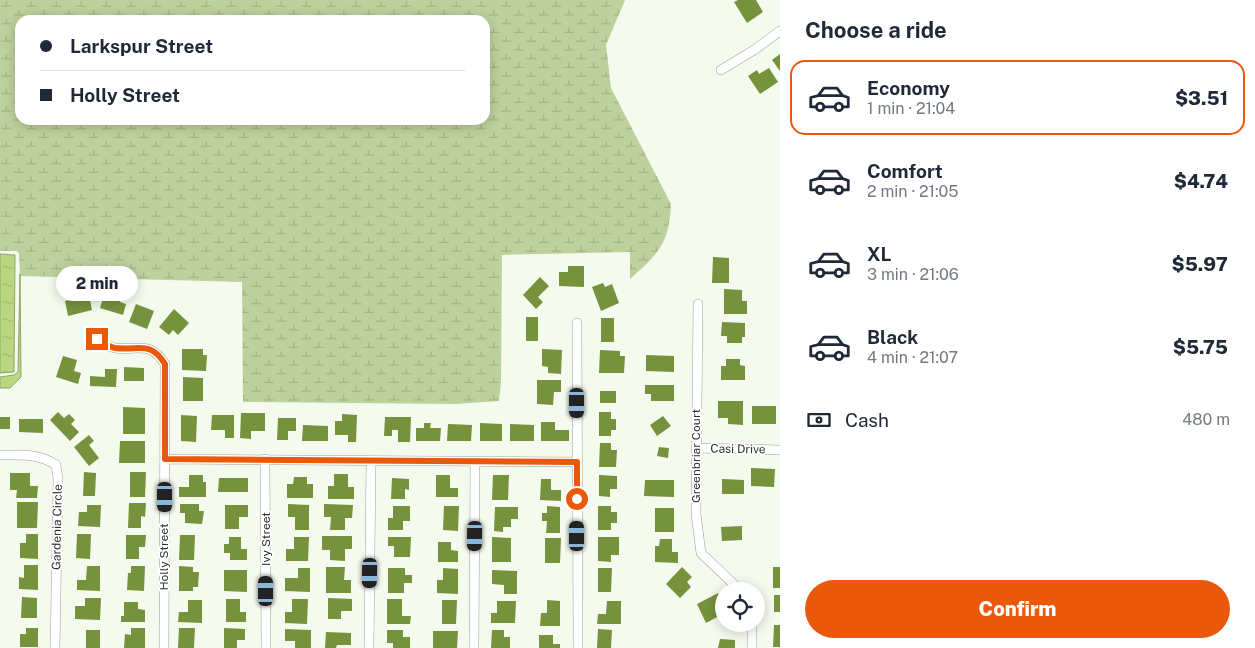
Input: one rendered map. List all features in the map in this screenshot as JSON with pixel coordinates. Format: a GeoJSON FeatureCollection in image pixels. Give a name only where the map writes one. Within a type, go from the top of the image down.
{"type":"FeatureCollection","features":[{"type":"Feature","properties":{"kind":"street"},"geometry":{"type":"LineString","coordinates":[[721,70],[780,31]]}},
{"type":"Feature","properties":{"kind":"street","name":"Greenbriar Court"},"geometry":{"type":"LineString","coordinates":[[698,304],[696,514],[701,552],[732,582]]}},
{"type":"Feature","properties":{"kind":"street"},"geometry":{"type":"LineString","coordinates":[[577,323],[578,648]]}},
{"type":"Feature","properties":{"kind":"street","name":"Holly Street"},"geometry":{"type":"LineString","coordinates":[[97,339],[113,348],[152,349],[165,364],[164,648]]}},
{"type":"Feature","properties":{"kind":"street","name":"Casi Drive"},"geometry":{"type":"LineString","coordinates":[[696,448],[780,450]]}},
{"type":"Feature","properties":{"kind":"street","name":"Gardenia Circle"},"geometry":{"type":"LineString","coordinates":[[0,455],[32,455],[48,459],[56,465],[58,479],[55,648]]}},
{"type":"Feature","properties":{"kind":"street"},"geometry":{"type":"LineString","coordinates":[[165,459],[577,462]]}},
{"type":"Feature","properties":{"kind":"street","name":"Ivy Street"},"geometry":{"type":"LineString","coordinates":[[266,459],[266,648]]}},
{"type":"Feature","properties":{"kind":"street"},"geometry":{"type":"LineString","coordinates":[[369,648],[371,460]]}},
{"type":"Feature","properties":{"kind":"street"},"geometry":{"type":"LineString","coordinates":[[474,648],[475,461]]}},
{"type":"Feature","properties":{"kind":"street"},"geometry":{"type":"LineString","coordinates":[[752,632],[752,648]]}},
{"type":"Feature","properties":{"kind":"green space"},"geometry":{"type":"Polygon","coordinates":[[[0,0],[625,0],[606,45],[611,88],[671,204],[668,229],[661,247],[630,279],[630,252],[502,255],[501,382],[499,401],[456,404],[243,402],[242,282],[20,276],[19,253],[16,251],[0,251],[0,0]]]}},
{"type":"Feature","properties":{"kind":"water"},"geometry":{"type":"Polygon","coordinates":[[[0,254],[15,255],[14,372],[0,373],[0,254]]]}},
{"type":"Feature","properties":{"kind":"water"},"geometry":{"type":"Polygon","coordinates":[[[20,274],[21,377],[10,388],[0,388],[0,377],[14,375],[18,372],[20,274]]]}},
{"type":"Feature","properties":{"kind":"building"},"geometry":{"type":"Polygon","coordinates":[[[738,0],[756,0],[763,12],[747,23],[734,2],[738,0]]]}},
{"type":"Feature","properties":{"kind":"building"},"geometry":{"type":"Polygon","coordinates":[[[780,54],[780,71],[772,60],[780,54]]]}},
{"type":"Feature","properties":{"kind":"building"},"geometry":{"type":"Polygon","coordinates":[[[769,68],[778,82],[760,94],[748,76],[757,70],[759,74],[769,68]]]}},
{"type":"Feature","properties":{"kind":"building"},"geometry":{"type":"Polygon","coordinates":[[[713,257],[729,258],[729,283],[712,283],[713,257]]]}},
{"type":"Feature","properties":{"kind":"building"},"geometry":{"type":"Polygon","coordinates":[[[568,266],[584,266],[584,287],[559,286],[559,272],[568,272],[568,266]]]}},
{"type":"Feature","properties":{"kind":"building"},"geometry":{"type":"Polygon","coordinates":[[[540,277],[549,286],[538,297],[543,302],[536,309],[523,295],[540,277]]]}},
{"type":"Feature","properties":{"kind":"building"},"geometry":{"type":"Polygon","coordinates":[[[603,283],[605,287],[612,284],[619,303],[601,311],[592,287],[603,283]]]}},
{"type":"Feature","properties":{"kind":"building"},"geometry":{"type":"Polygon","coordinates":[[[724,289],[742,290],[742,301],[747,301],[747,314],[724,314],[724,289]]]}},
{"type":"Feature","properties":{"kind":"building"},"geometry":{"type":"Polygon","coordinates":[[[105,292],[121,297],[120,302],[126,304],[123,315],[100,308],[105,292]]]}},
{"type":"Feature","properties":{"kind":"building"},"geometry":{"type":"Polygon","coordinates":[[[89,295],[92,310],[68,316],[65,301],[89,295]]]}},
{"type":"Feature","properties":{"kind":"building"},"geometry":{"type":"Polygon","coordinates":[[[136,304],[154,311],[147,329],[129,322],[136,304]]]}},
{"type":"Feature","properties":{"kind":"building"},"geometry":{"type":"Polygon","coordinates":[[[174,309],[189,323],[178,335],[173,330],[169,335],[159,327],[174,309]]]}},
{"type":"Feature","properties":{"kind":"building"},"geometry":{"type":"Polygon","coordinates":[[[526,317],[538,317],[538,341],[526,341],[526,317]]]}},
{"type":"Feature","properties":{"kind":"building"},"geometry":{"type":"Polygon","coordinates":[[[601,318],[614,318],[614,342],[601,342],[601,318]]]}},
{"type":"Feature","properties":{"kind":"building"},"geometry":{"type":"Polygon","coordinates":[[[722,322],[745,323],[745,337],[742,337],[742,343],[727,343],[727,336],[721,336],[722,322]]]}},
{"type":"Feature","properties":{"kind":"building"},"geometry":{"type":"Polygon","coordinates":[[[182,349],[203,349],[203,355],[207,355],[206,371],[182,370],[182,349]]]}},
{"type":"Feature","properties":{"kind":"building"},"geometry":{"type":"Polygon","coordinates":[[[542,349],[562,350],[561,374],[548,373],[548,367],[542,366],[542,349]]]}},
{"type":"Feature","properties":{"kind":"building"},"geometry":{"type":"Polygon","coordinates":[[[600,350],[620,351],[620,356],[625,356],[624,373],[599,373],[600,350]]]}},
{"type":"Feature","properties":{"kind":"building"},"geometry":{"type":"Polygon","coordinates":[[[646,355],[674,356],[674,372],[646,371],[646,355]]]}},
{"type":"Feature","properties":{"kind":"building"},"geometry":{"type":"Polygon","coordinates":[[[63,356],[77,360],[74,371],[81,373],[78,384],[56,377],[63,356]]]}},
{"type":"Feature","properties":{"kind":"building"},"geometry":{"type":"Polygon","coordinates":[[[726,359],[740,359],[740,365],[745,366],[745,380],[721,380],[721,366],[726,366],[726,359]]]}},
{"type":"Feature","properties":{"kind":"building"},"geometry":{"type":"Polygon","coordinates":[[[124,367],[144,368],[144,381],[124,381],[124,367]]]}},
{"type":"Feature","properties":{"kind":"building"},"geometry":{"type":"Polygon","coordinates":[[[105,369],[117,369],[116,387],[90,386],[90,376],[105,377],[105,369]]]}},
{"type":"Feature","properties":{"kind":"building"},"geometry":{"type":"Polygon","coordinates":[[[183,377],[203,378],[203,401],[183,401],[183,377]]]}},
{"type":"Feature","properties":{"kind":"building"},"geometry":{"type":"Polygon","coordinates":[[[537,380],[561,380],[561,392],[554,392],[553,405],[537,404],[537,380]]]}},
{"type":"Feature","properties":{"kind":"building"},"geometry":{"type":"Polygon","coordinates":[[[645,385],[674,385],[674,401],[651,401],[651,394],[645,394],[645,385]]]}},
{"type":"Feature","properties":{"kind":"building"},"geometry":{"type":"Polygon","coordinates":[[[600,391],[616,391],[616,403],[600,403],[600,391]]]}},
{"type":"Feature","properties":{"kind":"building"},"geometry":{"type":"Polygon","coordinates":[[[718,401],[743,401],[743,425],[728,424],[728,418],[718,418],[718,401]]]}},
{"type":"Feature","properties":{"kind":"building"},"geometry":{"type":"Polygon","coordinates":[[[752,406],[776,406],[776,424],[752,424],[752,406]]]}},
{"type":"Feature","properties":{"kind":"building"},"geometry":{"type":"Polygon","coordinates":[[[123,407],[145,408],[145,434],[123,434],[123,407]]]}},
{"type":"Feature","properties":{"kind":"building"},"geometry":{"type":"Polygon","coordinates":[[[58,412],[64,418],[69,414],[75,420],[71,424],[79,432],[70,441],[50,420],[58,412]]]}},
{"type":"Feature","properties":{"kind":"building"},"geometry":{"type":"Polygon","coordinates":[[[599,412],[611,412],[611,419],[616,419],[616,430],[611,430],[611,436],[599,436],[599,412]]]}},
{"type":"Feature","properties":{"kind":"building"},"geometry":{"type":"Polygon","coordinates":[[[241,413],[265,413],[265,431],[251,431],[251,439],[240,438],[241,413]]]}},
{"type":"Feature","properties":{"kind":"building"},"geometry":{"type":"Polygon","coordinates":[[[342,414],[357,415],[356,442],[348,442],[348,435],[335,435],[335,421],[342,421],[342,414]]]}},
{"type":"Feature","properties":{"kind":"building"},"geometry":{"type":"Polygon","coordinates":[[[181,415],[197,416],[196,442],[181,441],[181,415]]]}},
{"type":"Feature","properties":{"kind":"building"},"geometry":{"type":"Polygon","coordinates":[[[212,415],[234,415],[234,438],[225,438],[225,430],[211,430],[212,415]]]}},
{"type":"Feature","properties":{"kind":"building"},"geometry":{"type":"Polygon","coordinates":[[[663,416],[671,426],[657,436],[650,425],[663,416]]]}},
{"type":"Feature","properties":{"kind":"building"},"geometry":{"type":"Polygon","coordinates":[[[0,417],[10,417],[10,429],[0,429],[0,417]]]}},
{"type":"Feature","properties":{"kind":"building"},"geometry":{"type":"Polygon","coordinates":[[[385,417],[411,417],[410,442],[398,442],[398,430],[392,430],[392,436],[384,436],[385,417]]]}},
{"type":"Feature","properties":{"kind":"building"},"geometry":{"type":"Polygon","coordinates":[[[278,418],[296,418],[296,431],[288,431],[288,440],[277,440],[278,418]]]}},
{"type":"Feature","properties":{"kind":"building"},"geometry":{"type":"Polygon","coordinates":[[[19,419],[43,419],[43,433],[19,432],[19,419]]]}},
{"type":"Feature","properties":{"kind":"building"},"geometry":{"type":"Polygon","coordinates":[[[541,422],[555,422],[555,430],[569,430],[569,441],[541,441],[541,422]]]}},
{"type":"Feature","properties":{"kind":"building"},"geometry":{"type":"Polygon","coordinates":[[[424,423],[431,423],[430,428],[441,428],[440,441],[416,441],[416,428],[424,428],[424,423]]]}},
{"type":"Feature","properties":{"kind":"building"},"geometry":{"type":"Polygon","coordinates":[[[480,423],[502,424],[502,441],[480,441],[480,423]]]}},
{"type":"Feature","properties":{"kind":"building"},"geometry":{"type":"Polygon","coordinates":[[[448,424],[472,425],[471,441],[447,441],[448,424]]]}},
{"type":"Feature","properties":{"kind":"building"},"geometry":{"type":"Polygon","coordinates":[[[510,424],[534,425],[534,441],[510,441],[510,424]]]}},
{"type":"Feature","properties":{"kind":"building"},"geometry":{"type":"Polygon","coordinates":[[[303,425],[328,426],[328,441],[302,441],[303,425]]]}},
{"type":"Feature","properties":{"kind":"building"},"geometry":{"type":"Polygon","coordinates":[[[89,435],[94,441],[89,445],[99,458],[89,466],[74,447],[89,435]]]}},
{"type":"Feature","properties":{"kind":"building"},"geometry":{"type":"Polygon","coordinates":[[[120,441],[145,441],[145,463],[119,463],[120,441]]]}},
{"type":"Feature","properties":{"kind":"building"},"geometry":{"type":"Polygon","coordinates":[[[600,443],[611,443],[611,450],[617,450],[616,467],[599,467],[600,443]]]}},
{"type":"Feature","properties":{"kind":"building"},"geometry":{"type":"Polygon","coordinates":[[[659,447],[669,448],[668,458],[657,456],[659,447]]]}},
{"type":"Feature","properties":{"kind":"building"},"geometry":{"type":"Polygon","coordinates":[[[751,468],[775,469],[774,487],[751,486],[751,468]]]}},
{"type":"Feature","properties":{"kind":"building"},"geometry":{"type":"Polygon","coordinates":[[[84,472],[96,473],[95,496],[83,496],[84,472]]]}},
{"type":"Feature","properties":{"kind":"building"},"geometry":{"type":"Polygon","coordinates":[[[130,472],[146,472],[145,497],[130,497],[130,472]]]}},
{"type":"Feature","properties":{"kind":"building"},"geometry":{"type":"Polygon","coordinates":[[[10,473],[30,473],[30,486],[38,486],[37,498],[16,498],[17,490],[10,490],[10,473]]]}},
{"type":"Feature","properties":{"kind":"building"},"geometry":{"type":"Polygon","coordinates":[[[334,474],[348,474],[348,487],[354,487],[354,499],[328,499],[328,486],[334,486],[334,474]]]}},
{"type":"Feature","properties":{"kind":"building"},"geometry":{"type":"Polygon","coordinates":[[[189,475],[203,475],[203,482],[206,482],[206,497],[179,497],[179,487],[189,487],[189,475]]]}},
{"type":"Feature","properties":{"kind":"building"},"geometry":{"type":"Polygon","coordinates":[[[436,475],[450,475],[450,488],[458,488],[458,497],[436,497],[436,475]]]}},
{"type":"Feature","properties":{"kind":"building"},"geometry":{"type":"Polygon","coordinates":[[[493,475],[509,475],[508,500],[492,500],[493,475]]]}},
{"type":"Feature","properties":{"kind":"building"},"geometry":{"type":"Polygon","coordinates":[[[599,475],[617,476],[617,489],[610,489],[610,497],[599,496],[599,475]]]}},
{"type":"Feature","properties":{"kind":"building"},"geometry":{"type":"Polygon","coordinates":[[[294,477],[307,477],[307,484],[313,484],[313,498],[287,498],[287,484],[293,484],[294,477]]]}},
{"type":"Feature","properties":{"kind":"building"},"geometry":{"type":"Polygon","coordinates":[[[219,478],[248,478],[248,492],[218,492],[219,478]]]}},
{"type":"Feature","properties":{"kind":"building"},"geometry":{"type":"Polygon","coordinates":[[[392,478],[409,479],[409,490],[405,489],[405,499],[391,499],[392,478]]]}},
{"type":"Feature","properties":{"kind":"building"},"geometry":{"type":"Polygon","coordinates":[[[541,479],[551,479],[551,490],[561,490],[561,501],[540,500],[541,479]]]}},
{"type":"Feature","properties":{"kind":"building"},"geometry":{"type":"Polygon","coordinates":[[[722,479],[744,480],[744,494],[722,494],[722,479]]]}},
{"type":"Feature","properties":{"kind":"building"},"geometry":{"type":"Polygon","coordinates":[[[645,480],[674,480],[674,497],[644,496],[645,480]]]}},
{"type":"Feature","properties":{"kind":"building"},"geometry":{"type":"Polygon","coordinates":[[[17,502],[38,502],[37,528],[17,528],[17,502]]]}},
{"type":"Feature","properties":{"kind":"building"},"geometry":{"type":"Polygon","coordinates":[[[129,503],[146,503],[145,517],[141,516],[141,528],[128,528],[129,503]]]}},
{"type":"Feature","properties":{"kind":"building"},"geometry":{"type":"Polygon","coordinates":[[[180,504],[199,504],[199,511],[204,511],[202,524],[185,523],[185,513],[180,513],[180,504]]]}},
{"type":"Feature","properties":{"kind":"building"},"geometry":{"type":"Polygon","coordinates":[[[288,504],[309,505],[309,530],[295,530],[295,517],[288,517],[288,504]]]}},
{"type":"Feature","properties":{"kind":"building"},"geometry":{"type":"Polygon","coordinates":[[[324,504],[353,505],[352,518],[345,518],[345,530],[330,530],[331,517],[324,517],[324,504]]]}},
{"type":"Feature","properties":{"kind":"building"},"geometry":{"type":"Polygon","coordinates":[[[87,505],[101,505],[100,527],[78,526],[79,512],[87,512],[87,505]]]}},
{"type":"Feature","properties":{"kind":"building"},"geometry":{"type":"Polygon","coordinates":[[[225,505],[248,505],[248,517],[239,517],[239,529],[225,529],[225,505]]]}},
{"type":"Feature","properties":{"kind":"building"},"geometry":{"type":"Polygon","coordinates":[[[393,506],[410,506],[410,521],[403,521],[403,530],[388,530],[388,518],[393,518],[393,506]]]}},
{"type":"Feature","properties":{"kind":"building"},"geometry":{"type":"Polygon","coordinates":[[[444,506],[459,506],[458,531],[443,530],[444,506]]]}},
{"type":"Feature","properties":{"kind":"building"},"geometry":{"type":"Polygon","coordinates":[[[547,506],[560,507],[560,533],[546,533],[547,521],[542,521],[542,513],[547,513],[547,506]]]}},
{"type":"Feature","properties":{"kind":"building"},"geometry":{"type":"Polygon","coordinates":[[[598,506],[611,506],[611,512],[617,512],[617,523],[611,523],[611,530],[598,530],[598,506]]]}},
{"type":"Feature","properties":{"kind":"building"},"geometry":{"type":"Polygon","coordinates":[[[495,507],[518,507],[518,519],[511,519],[511,527],[503,527],[503,532],[494,531],[495,507]]]}},
{"type":"Feature","properties":{"kind":"building"},"geometry":{"type":"Polygon","coordinates":[[[655,508],[674,508],[674,532],[655,532],[655,508]]]}},
{"type":"Feature","properties":{"kind":"building"},"geometry":{"type":"Polygon","coordinates":[[[742,526],[742,540],[722,541],[721,527],[742,526]]]}},
{"type":"Feature","properties":{"kind":"building"},"geometry":{"type":"Polygon","coordinates":[[[26,534],[38,534],[38,559],[20,558],[20,543],[26,543],[26,534]]]}},
{"type":"Feature","properties":{"kind":"building"},"geometry":{"type":"Polygon","coordinates":[[[77,534],[91,534],[90,559],[76,558],[77,534]]]}},
{"type":"Feature","properties":{"kind":"building"},"geometry":{"type":"Polygon","coordinates":[[[126,535],[146,535],[145,547],[139,547],[139,559],[126,559],[126,535]]]}},
{"type":"Feature","properties":{"kind":"building"},"geometry":{"type":"Polygon","coordinates":[[[180,535],[195,535],[194,560],[179,560],[180,535]]]}},
{"type":"Feature","properties":{"kind":"building"},"geometry":{"type":"Polygon","coordinates":[[[322,536],[352,536],[352,549],[345,549],[345,561],[330,560],[330,550],[322,550],[322,536]]]}},
{"type":"Feature","properties":{"kind":"building"},"geometry":{"type":"Polygon","coordinates":[[[229,537],[241,537],[241,549],[247,549],[247,560],[230,560],[230,553],[224,553],[224,544],[229,544],[229,537]]]}},
{"type":"Feature","properties":{"kind":"building"},"geometry":{"type":"Polygon","coordinates":[[[294,537],[309,537],[308,561],[286,561],[286,549],[294,549],[294,537]]]}},
{"type":"Feature","properties":{"kind":"building"},"geometry":{"type":"Polygon","coordinates":[[[388,537],[411,537],[410,557],[394,557],[394,546],[388,546],[388,537]]]}},
{"type":"Feature","properties":{"kind":"building"},"geometry":{"type":"Polygon","coordinates":[[[492,537],[511,538],[511,562],[492,562],[492,537]]]}},
{"type":"Feature","properties":{"kind":"building"},"geometry":{"type":"Polygon","coordinates":[[[598,537],[619,537],[619,555],[611,555],[611,562],[598,561],[598,537]]]}},
{"type":"Feature","properties":{"kind":"building"},"geometry":{"type":"Polygon","coordinates":[[[545,538],[561,538],[560,563],[545,563],[545,538]]]}},
{"type":"Feature","properties":{"kind":"building"},"geometry":{"type":"Polygon","coordinates":[[[660,539],[672,539],[672,552],[678,552],[678,563],[655,562],[655,546],[659,546],[660,539]]]}},
{"type":"Feature","properties":{"kind":"building"},"geometry":{"type":"Polygon","coordinates":[[[438,542],[451,542],[451,550],[458,551],[458,562],[438,562],[438,542]]]}},
{"type":"Feature","properties":{"kind":"building"},"geometry":{"type":"Polygon","coordinates":[[[24,565],[38,565],[38,590],[19,589],[19,577],[24,578],[24,565]]]}},
{"type":"Feature","properties":{"kind":"building"},"geometry":{"type":"Polygon","coordinates":[[[87,566],[100,566],[100,591],[77,590],[77,580],[86,580],[87,566]]]}},
{"type":"Feature","properties":{"kind":"building"},"geometry":{"type":"Polygon","coordinates":[[[131,566],[145,566],[144,591],[127,590],[128,573],[131,573],[131,566]]]}},
{"type":"Feature","properties":{"kind":"building"},"geometry":{"type":"Polygon","coordinates":[[[179,566],[193,567],[193,572],[199,572],[198,587],[193,587],[193,591],[179,591],[179,566]]]}},
{"type":"Feature","properties":{"kind":"building"},"geometry":{"type":"Polygon","coordinates":[[[326,567],[345,567],[344,580],[351,580],[351,593],[326,593],[326,567]]]}},
{"type":"Feature","properties":{"kind":"building"},"geometry":{"type":"Polygon","coordinates":[[[682,567],[692,577],[687,582],[691,587],[680,598],[666,584],[682,567]]]}},
{"type":"Feature","properties":{"kind":"building"},"geometry":{"type":"Polygon","coordinates":[[[773,567],[780,567],[780,588],[773,588],[773,567]]]}},
{"type":"Feature","properties":{"kind":"building"},"geometry":{"type":"Polygon","coordinates":[[[298,568],[310,568],[310,592],[285,591],[285,578],[298,578],[298,568]]]}},
{"type":"Feature","properties":{"kind":"building"},"geometry":{"type":"Polygon","coordinates":[[[388,568],[405,568],[405,575],[412,575],[412,583],[404,583],[404,593],[388,593],[388,568]]]}},
{"type":"Feature","properties":{"kind":"building"},"geometry":{"type":"Polygon","coordinates":[[[443,568],[458,569],[458,594],[437,593],[437,580],[443,580],[443,568]]]}},
{"type":"Feature","properties":{"kind":"building"},"geometry":{"type":"Polygon","coordinates":[[[598,568],[612,568],[611,592],[598,592],[598,568]]]}},
{"type":"Feature","properties":{"kind":"building"},"geometry":{"type":"Polygon","coordinates":[[[224,570],[247,570],[247,592],[224,591],[224,570]]]}},
{"type":"Feature","properties":{"kind":"building"},"geometry":{"type":"Polygon","coordinates":[[[492,570],[517,571],[517,594],[504,594],[504,585],[492,584],[492,570]]]}},
{"type":"Feature","properties":{"kind":"building"},"geometry":{"type":"Polygon","coordinates":[[[715,595],[715,618],[706,623],[697,604],[715,595]]]}},
{"type":"Feature","properties":{"kind":"building"},"geometry":{"type":"Polygon","coordinates":[[[774,595],[780,595],[780,612],[774,612],[774,595]]]}},
{"type":"Feature","properties":{"kind":"building"},"geometry":{"type":"Polygon","coordinates":[[[22,597],[37,598],[37,618],[21,618],[22,597]]]}},
{"type":"Feature","properties":{"kind":"building"},"geometry":{"type":"Polygon","coordinates":[[[85,598],[101,598],[100,620],[75,619],[75,606],[85,606],[85,598]]]}},
{"type":"Feature","properties":{"kind":"building"},"geometry":{"type":"Polygon","coordinates":[[[328,598],[352,599],[352,611],[341,611],[341,619],[328,619],[328,598]]]}},
{"type":"Feature","properties":{"kind":"building"},"geometry":{"type":"Polygon","coordinates":[[[226,599],[240,599],[240,612],[246,612],[246,622],[226,622],[226,599]]]}},
{"type":"Feature","properties":{"kind":"building"},"geometry":{"type":"Polygon","coordinates":[[[292,599],[308,599],[307,624],[285,623],[285,612],[292,612],[292,599]]]}},
{"type":"Feature","properties":{"kind":"building"},"geometry":{"type":"Polygon","coordinates":[[[387,599],[402,599],[402,616],[411,616],[410,624],[387,624],[387,599]]]}},
{"type":"Feature","properties":{"kind":"building"},"geometry":{"type":"Polygon","coordinates":[[[188,600],[202,600],[202,623],[178,622],[179,612],[188,612],[188,600]]]}},
{"type":"Feature","properties":{"kind":"building"},"geometry":{"type":"Polygon","coordinates":[[[442,600],[457,600],[456,624],[442,624],[442,600]]]}},
{"type":"Feature","properties":{"kind":"building"},"geometry":{"type":"Polygon","coordinates":[[[547,600],[560,601],[560,626],[540,626],[541,613],[547,613],[547,600]]]}},
{"type":"Feature","properties":{"kind":"building"},"geometry":{"type":"Polygon","coordinates":[[[497,601],[516,601],[515,623],[491,623],[491,613],[497,613],[497,601]]]}},
{"type":"Feature","properties":{"kind":"building"},"geometry":{"type":"Polygon","coordinates":[[[607,601],[621,601],[621,624],[597,624],[598,614],[606,614],[607,601]]]}},
{"type":"Feature","properties":{"kind":"building"},"geometry":{"type":"Polygon","coordinates":[[[124,602],[138,602],[138,609],[145,610],[145,622],[121,622],[121,616],[124,616],[124,602]]]}},
{"type":"Feature","properties":{"kind":"building"},"geometry":{"type":"Polygon","coordinates":[[[774,625],[780,625],[780,647],[773,647],[774,625]]]}},
{"type":"Feature","properties":{"kind":"building"},"geometry":{"type":"Polygon","coordinates":[[[26,628],[38,628],[38,647],[20,647],[20,634],[26,634],[26,628]]]}},
{"type":"Feature","properties":{"kind":"building"},"geometry":{"type":"Polygon","coordinates":[[[131,628],[145,628],[145,648],[124,648],[125,634],[131,635],[131,628]]]}},
{"type":"Feature","properties":{"kind":"building"},"geometry":{"type":"Polygon","coordinates":[[[179,628],[195,628],[194,648],[178,648],[179,628]]]}},
{"type":"Feature","properties":{"kind":"building"},"geometry":{"type":"Polygon","coordinates":[[[224,628],[245,629],[245,640],[237,640],[237,648],[224,648],[224,628]]]}},
{"type":"Feature","properties":{"kind":"building"},"geometry":{"type":"Polygon","coordinates":[[[285,629],[311,630],[311,648],[295,648],[295,641],[285,641],[285,629]]]}},
{"type":"Feature","properties":{"kind":"building"},"geometry":{"type":"Polygon","coordinates":[[[598,629],[612,630],[611,648],[597,648],[598,629]]]}},
{"type":"Feature","properties":{"kind":"building"},"geometry":{"type":"Polygon","coordinates":[[[86,630],[100,630],[100,648],[86,648],[86,630]]]}},
{"type":"Feature","properties":{"kind":"building"},"geometry":{"type":"Polygon","coordinates":[[[387,630],[403,630],[403,637],[410,637],[410,648],[393,648],[393,643],[387,643],[387,630]]]}},
{"type":"Feature","properties":{"kind":"building"},"geometry":{"type":"Polygon","coordinates":[[[492,630],[504,630],[504,637],[510,637],[510,648],[491,648],[492,630]]]}},
{"type":"Feature","properties":{"kind":"building"},"geometry":{"type":"Polygon","coordinates":[[[433,631],[458,631],[457,648],[433,648],[433,631]]]}},
{"type":"Feature","properties":{"kind":"building"},"geometry":{"type":"Polygon","coordinates":[[[326,632],[351,633],[351,645],[337,645],[336,648],[325,648],[326,632]]]}},
{"type":"Feature","properties":{"kind":"building"},"geometry":{"type":"Polygon","coordinates":[[[539,635],[553,635],[553,644],[560,644],[560,648],[539,648],[539,635]]]}},
{"type":"Feature","properties":{"kind":"building"},"geometry":{"type":"Polygon","coordinates":[[[720,639],[735,640],[735,648],[718,648],[720,639]]]}},
{"type":"Feature","properties":{"kind":"route"},"geometry":{"type":"LineString","coordinates":[[97,339],[113,348],[152,349],[165,364],[165,459],[577,462],[577,499]]}}]}
